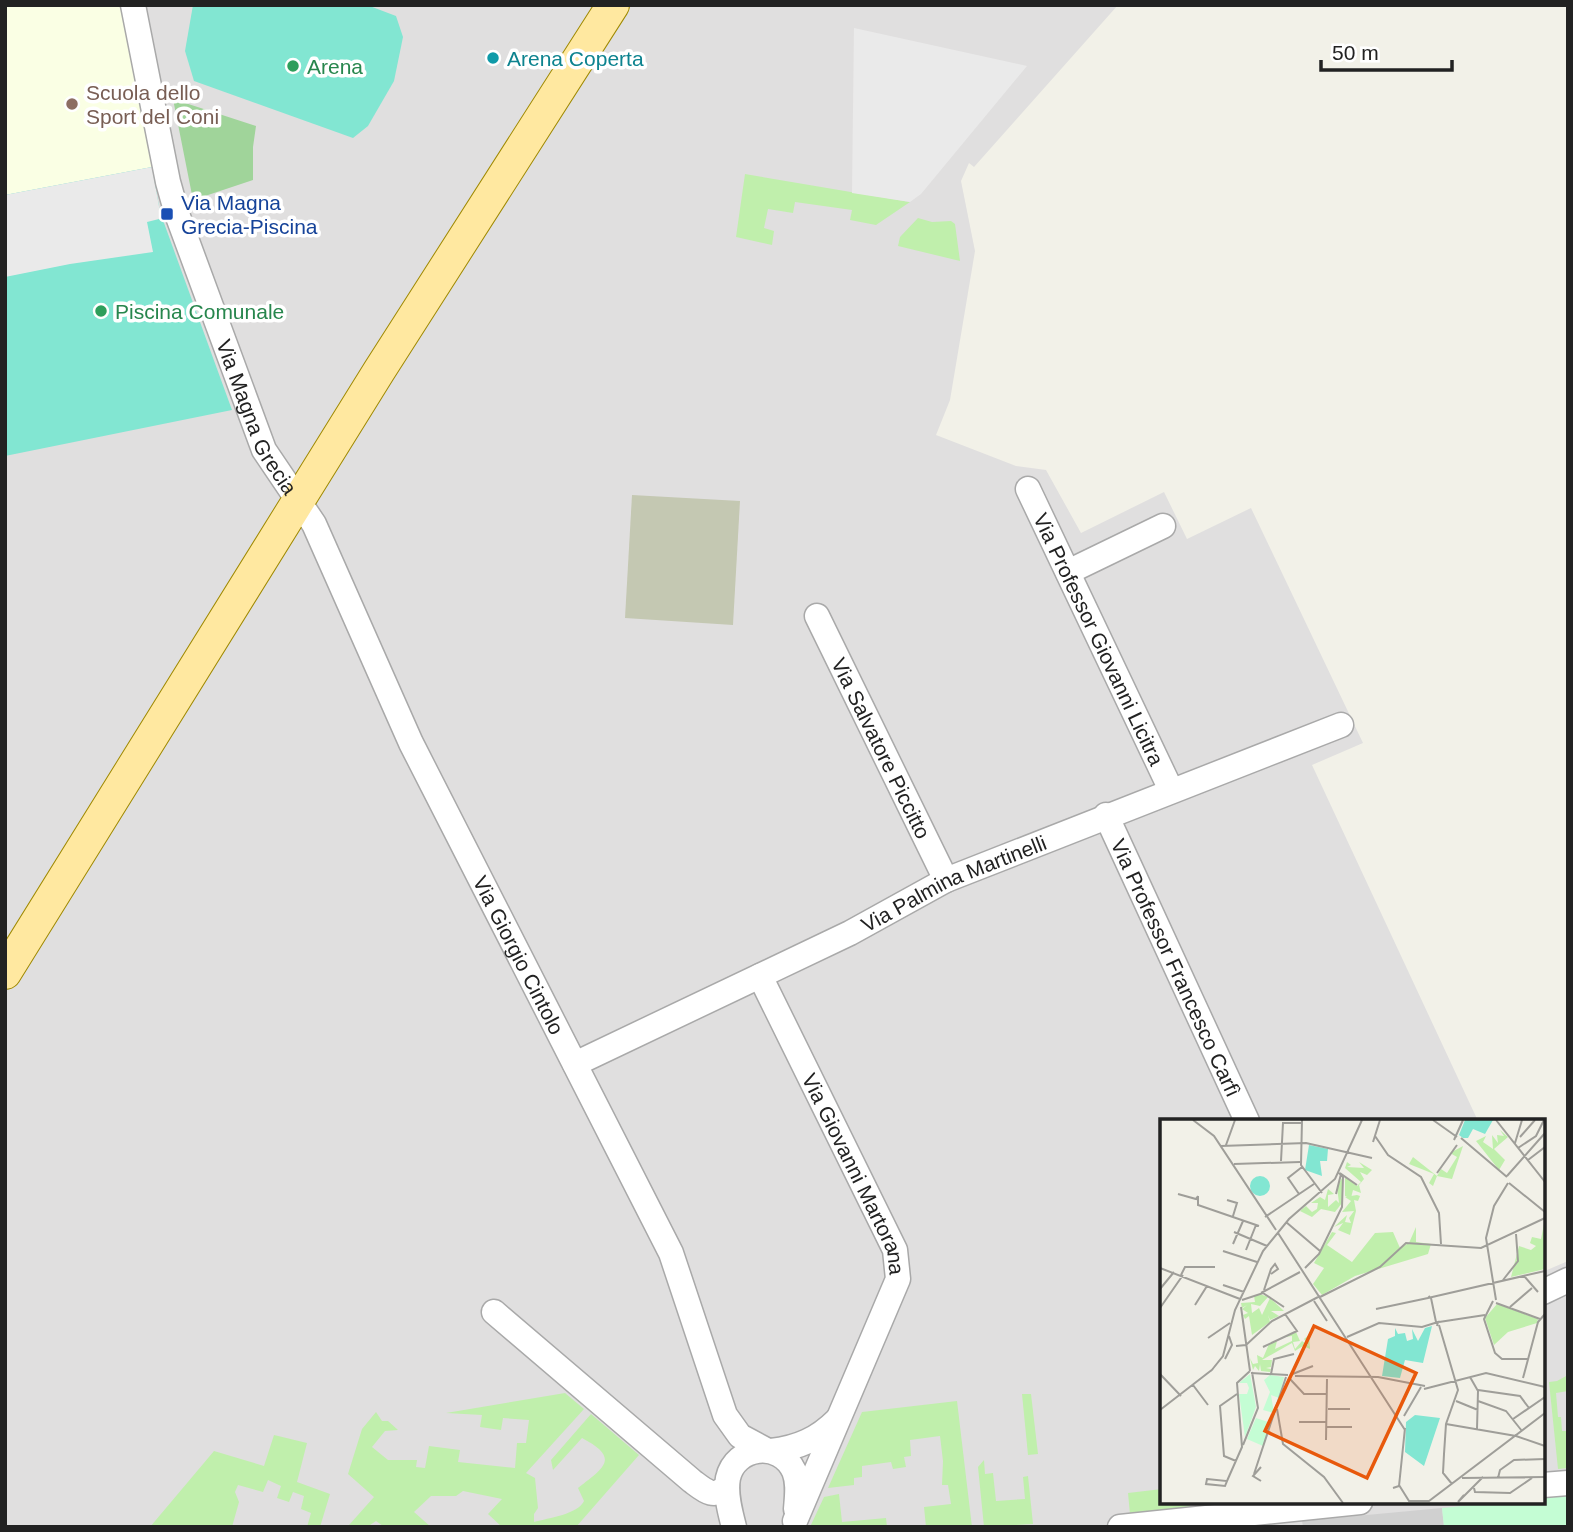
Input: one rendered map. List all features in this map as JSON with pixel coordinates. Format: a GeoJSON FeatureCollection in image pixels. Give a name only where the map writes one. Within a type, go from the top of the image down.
{"type":"FeatureCollection","features":[{"type":"Feature","properties":{"kind":"main road"},"geometry":{"type":"LineString","coordinates":[[580,55],[596,5]]}},
{"type":"Feature","properties":{"kind":"main road"},"geometry":{"type":"LineString","coordinates":[[5,973],[387,359],[612,5]]}},
{"type":"Feature","properties":{"kind":"street","name":"Via Magna Grecia"},"geometry":{"type":"LineString","coordinates":[[133,5],[168,182],[177,214],[264,450],[299,503]]}},
{"type":"Feature","properties":{"kind":"street","name":"Via Professor Giovanni Licitra"},"geometry":{"type":"LineString","coordinates":[[1028,489],[1171,790]]}},
{"type":"Feature","properties":{"kind":"street","name":"Via Giorgio Cintolo"},"geometry":{"type":"LineString","coordinates":[[299,503],[314,524],[411,743],[671,1254],[726,1415],[740,1436],[788,1461],[793,1469],[798,1488],[795,1524]]}},
{"type":"Feature","properties":{"kind":"street"},"geometry":{"type":"LineString","coordinates":[[1068,572],[1163,526]]}},
{"type":"Feature","properties":{"kind":"street","name":"Via Salvatore Piccitto"},"geometry":{"type":"LineString","coordinates":[[817,615],[946,880]]}},
{"type":"Feature","properties":{"kind":"street","name":"Via Palmina Martinelli"},"geometry":{"type":"LineString","coordinates":[[575,1065],[850,933],[946,880],[1340,725]]}},
{"type":"Feature","properties":{"kind":"street","name":"Via Professor Francesco Carfì"},"geometry":{"type":"LineString","coordinates":[[1106,815],[1246,1119]]}},
{"type":"Feature","properties":{"kind":"street","name":"Via Giovanni Martorana"},"geometry":{"type":"LineString","coordinates":[[760,976],[895,1250],[898,1279],[795,1524]]}},
{"type":"Feature","properties":{"kind":"street"},"geometry":{"type":"LineString","coordinates":[[1545,1291],[1568,1280]]}},
{"type":"Feature","properties":{"kind":"street"},"geometry":{"type":"LineString","coordinates":[[494,1312],[692,1481],[712,1493],[722,1491],[735,1462],[742,1456],[751,1452],[799,1446],[816,1438],[840,1417]]}},
{"type":"Feature","properties":{"kind":"street","name":"Via Giorgio Cintolo"},"geometry":{"type":"LineString","coordinates":[[726,1415],[727,1483],[734,1527]]}},
{"type":"Feature","properties":{"kind":"street"},"geometry":{"type":"LineString","coordinates":[[692,1481],[728,1527]]}},
{"type":"Feature","properties":{"kind":"street"},"geometry":{"type":"LineString","coordinates":[[1545,1485],[1568,1483]]}},
{"type":"Feature","properties":{"kind":"street"},"geometry":{"type":"LineString","coordinates":[[1120,1527],[1245,1508],[1322,1504]]}},
{"type":"Feature","properties":{"kind":"shaded area"},"geometry":{"type":"Polygon","coordinates":[[[5,5],[1118,5],[974,167],[969,163],[961,181],[975,251],[950,400],[936,435],[1016,466],[1046,470],[1081,533],[1164,492],[1187,539],[1251,508],[1363,743],[1312,765],[1477,1119],[1160,1119],[1160,1504],[1545,1504],[1545,1266],[1547,1270],[1568,1261],[1568,1527],[5,1527],[5,5]]]}},
{"type":"Feature","properties":{"kind":"shaded area","name":"Scuola dello Sport del Coni"},"geometry":{"type":"Polygon","coordinates":[[[5,5],[120,5],[152,167],[5,195],[5,5]]]}},
{"type":"Feature","properties":{"kind":"shaded area","name":"Arena"},"geometry":{"type":"Polygon","coordinates":[[[193,5],[367,5],[396,16],[403,37],[394,81],[368,126],[353,138],[194,81],[185,51],[193,5]]]}},
{"type":"Feature","properties":{"kind":"shaded area"},"geometry":{"type":"Polygon","coordinates":[[[854,28],[1027,66],[921,194],[910,202],[852,193],[854,28]]]}},
{"type":"Feature","properties":{"kind":"shaded area","name":"Piscina Comunale"},"geometry":{"type":"Polygon","coordinates":[[[152,167],[160,212],[232,410],[5,456],[5,195],[152,167]]]}},
{"type":"Feature","properties":{"kind":"shaded area"},"geometry":{"type":"Polygon","coordinates":[[[152,167],[160,212],[159,219],[147,222],[153,252],[5,277],[5,195],[152,167]]]}},
{"type":"Feature","properties":{"kind":"shaded area"},"geometry":{"type":"Polygon","coordinates":[[[632,495],[740,501],[733,625],[625,618],[632,495]]]}},
{"type":"Feature","properties":{"kind":"shaded area"},"geometry":{"type":"Polygon","coordinates":[[[1442,1508],[1444,1527],[1303,1527],[1302,1521],[1442,1508]]]}},
{"type":"Feature","properties":{"kind":"green space"},"geometry":{"type":"Polygon","coordinates":[[[173,99],[256,126],[253,180],[193,200],[173,99]]]}},
{"type":"Feature","properties":{"kind":"green space"},"geometry":{"type":"Polygon","coordinates":[[[745,174],[910,202],[876,225],[850,220],[852,210],[795,202],[793,213],[768,209],[764,228],[774,231],[772,245],[736,237],[745,174]]]}},
{"type":"Feature","properties":{"kind":"green space"},"geometry":{"type":"Polygon","coordinates":[[[918,218],[932,222],[951,221],[955,224],[960,261],[898,246],[900,237],[918,218]]]}},
{"type":"Feature","properties":{"kind":"green space"},"geometry":{"type":"Polygon","coordinates":[[[1568,1375],[1568,1391],[1556,1393],[1562,1431],[1568,1431],[1568,1468],[1558,1469],[1549,1382],[1568,1375]]]}},
{"type":"Feature","properties":{"kind":"green space"},"geometry":{"type":"Polygon","coordinates":[[[565,1393],[584,1409],[526,1473],[535,1478],[538,1508],[534,1514],[534,1522],[562,1515],[576,1509],[584,1501],[578,1488],[601,1468],[605,1457],[601,1451],[582,1438],[553,1470],[551,1460],[591,1414],[639,1455],[576,1527],[502,1527],[488,1514],[502,1499],[463,1491],[456,1496],[431,1496],[414,1512],[431,1527],[383,1526],[376,1521],[367,1527],[349,1525],[374,1497],[348,1474],[362,1429],[376,1412],[382,1421],[388,1421],[398,1430],[385,1431],[372,1447],[388,1460],[417,1460],[416,1467],[425,1468],[429,1446],[460,1450],[458,1462],[515,1468],[517,1443],[526,1443],[529,1420],[503,1418],[501,1430],[480,1427],[482,1415],[446,1413],[565,1393]]]}},
{"type":"Feature","properties":{"kind":"green space"},"geometry":{"type":"Polygon","coordinates":[[[1022,1394],[1031,1394],[1038,1454],[1028,1455],[1022,1394]]]}},
{"type":"Feature","properties":{"kind":"green space"},"geometry":{"type":"Polygon","coordinates":[[[957,1401],[972,1527],[926,1527],[924,1507],[951,1504],[948,1485],[942,1485],[940,1436],[910,1440],[911,1456],[904,1457],[906,1467],[893,1469],[891,1462],[862,1466],[862,1477],[854,1478],[854,1485],[828,1488],[862,1412],[957,1401]]]}},
{"type":"Feature","properties":{"kind":"green space"},"geometry":{"type":"Polygon","coordinates":[[[274,1435],[307,1443],[297,1482],[330,1494],[320,1527],[307,1527],[311,1513],[301,1509],[304,1496],[293,1492],[289,1502],[277,1498],[281,1486],[268,1480],[263,1492],[238,1485],[235,1492],[239,1502],[232,1527],[150,1527],[214,1451],[264,1466],[274,1435]]]}},
{"type":"Feature","properties":{"kind":"green space"},"geometry":{"type":"Polygon","coordinates":[[[984,1460],[985,1474],[993,1473],[996,1501],[1025,1499],[1023,1477],[1028,1476],[1033,1524],[984,1527],[978,1467],[984,1460]]]}},
{"type":"Feature","properties":{"kind":"green space"},"geometry":{"type":"Polygon","coordinates":[[[1160,1489],[1160,1504],[1190,1504],[1190,1508],[1130,1514],[1128,1493],[1160,1489]]]}},
{"type":"Feature","properties":{"kind":"green space"},"geometry":{"type":"Polygon","coordinates":[[[839,1494],[842,1522],[886,1518],[887,1527],[810,1527],[824,1497],[839,1494]]]}},
{"type":"Feature","properties":{"kind":"green space"},"geometry":{"type":"Polygon","coordinates":[[[1568,1495],[1568,1527],[1444,1527],[1442,1508],[1481,1504],[1545,1504],[1545,1498],[1568,1495]]]}},
{"type":"Feature","properties":{"kind":"place","name":"Arena Coperta"},"geometry":{"type":"Point","coordinates":[493,58]}},
{"type":"Feature","properties":{"kind":"place","name":"Arena"},"geometry":{"type":"Point","coordinates":[293,66]}},
{"type":"Feature","properties":{"kind":"place","name":"Scuola dello Sport del Coni"},"geometry":{"type":"Point","coordinates":[72,104]}},
{"type":"Feature","properties":{"kind":"place","name":"Via Magna Grecia-Piscina"},"geometry":{"type":"Point","coordinates":[167,214]}},
{"type":"Feature","properties":{"kind":"place","name":"Piscina Comunale"},"geometry":{"type":"Point","coordinates":[101,311]}}]}
